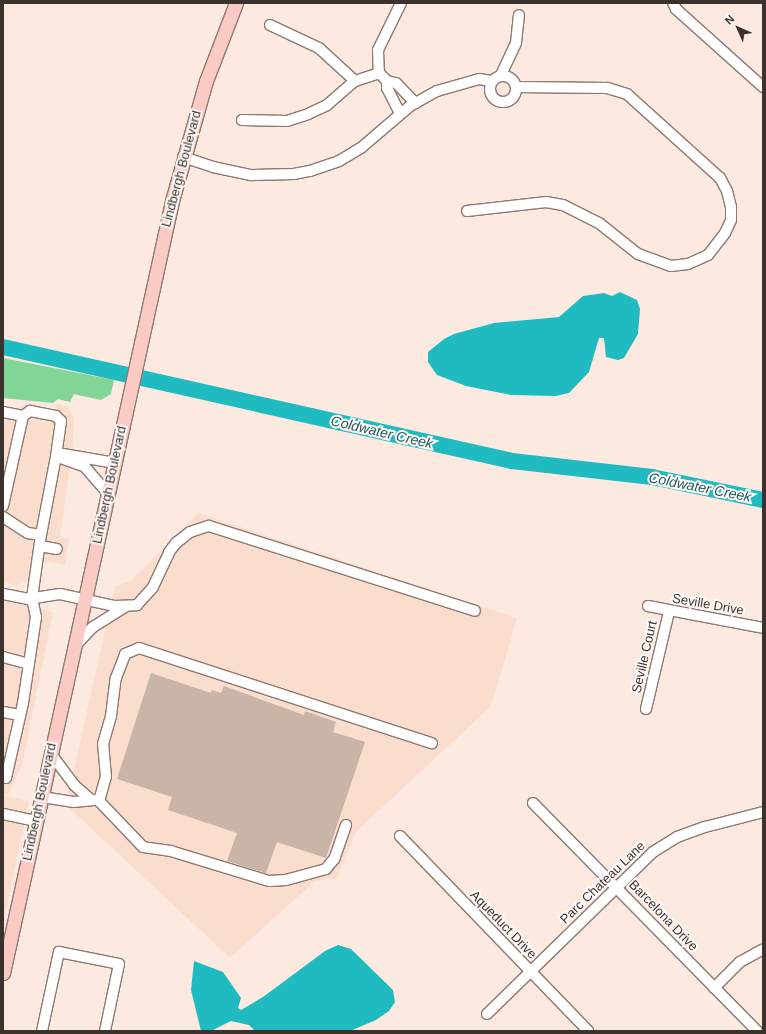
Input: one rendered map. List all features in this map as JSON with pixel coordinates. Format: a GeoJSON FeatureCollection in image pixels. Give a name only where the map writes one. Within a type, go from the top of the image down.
{"type":"FeatureCollection","features":[{"type":"Feature","properties":{"kind":"main road","name":"Lindbergh Boulevard"},"geometry":{"type":"LineString","coordinates":[[3,973],[114,463],[183,157],[206,81],[236,3]]}},
{"type":"Feature","properties":{"kind":"street"},"geometry":{"type":"LineString","coordinates":[[400,3],[378,50],[379,73],[387,80],[396,83],[415,103]]}},
{"type":"Feature","properties":{"kind":"street"},"geometry":{"type":"LineString","coordinates":[[673,3],[676,9],[763,87]]}},
{"type":"Feature","properties":{"kind":"street"},"geometry":{"type":"LineString","coordinates":[[183,157],[214,167],[252,175],[294,174],[310,171],[339,161],[362,147],[415,103],[451,85],[479,79],[497,78],[511,78],[516,87],[514,97],[505,102],[500,102],[490,91],[497,78],[516,43],[519,15]]}},
{"type":"Feature","properties":{"kind":"street"},"geometry":{"type":"LineString","coordinates":[[270,26],[320,48],[355,81]]}},
{"type":"Feature","properties":{"kind":"street"},"geometry":{"type":"LineString","coordinates":[[242,120],[287,121],[308,114],[327,105],[355,81],[379,73]]}},
{"type":"Feature","properties":{"kind":"street"},"geometry":{"type":"LineString","coordinates":[[387,80],[387,88],[400,114]]}},
{"type":"Feature","properties":{"kind":"street"},"geometry":{"type":"LineString","coordinates":[[467,211],[546,202],[564,206],[599,223],[638,254],[671,266],[688,264],[708,255],[725,233],[731,220],[731,207],[727,191],[720,178],[627,94],[606,88],[516,87]]}},
{"type":"Feature","properties":{"kind":"street"},"geometry":{"type":"LineString","coordinates":[[3,506],[6,477],[23,416],[30,411],[56,416],[61,421],[57,456],[41,535],[32,598],[36,617],[20,716],[6,778]]}},
{"type":"Feature","properties":{"kind":"street"},"geometry":{"type":"LineString","coordinates":[[3,412],[23,416]]}},
{"type":"Feature","properties":{"kind":"street"},"geometry":{"type":"LineString","coordinates":[[57,456],[63,454],[114,463]]}},
{"type":"Feature","properties":{"kind":"street"},"geometry":{"type":"LineString","coordinates":[[57,456],[85,467],[108,493]]}},
{"type":"Feature","properties":{"kind":"street"},"geometry":{"type":"LineString","coordinates":[[3,516],[28,533],[41,535]]}},
{"type":"Feature","properties":{"kind":"street"},"geometry":{"type":"LineString","coordinates":[[3,594],[10,597],[32,598],[60,594],[125,607],[137,605],[149,594],[176,543],[190,532],[209,526],[475,611]]}},
{"type":"Feature","properties":{"kind":"street"},"geometry":{"type":"LineString","coordinates":[[40,546],[57,549]]}},
{"type":"Feature","properties":{"kind":"street","name":"Seville Drive"},"geometry":{"type":"LineString","coordinates":[[648,606],[669,612],[763,628]]}},
{"type":"Feature","properties":{"kind":"street"},"geometry":{"type":"LineString","coordinates":[[74,646],[93,627],[125,607]]}},
{"type":"Feature","properties":{"kind":"street","name":"Seville Court"},"geometry":{"type":"LineString","coordinates":[[646,709],[669,612]]}},
{"type":"Feature","properties":{"kind":"street"},"geometry":{"type":"LineString","coordinates":[[94,800],[106,777],[103,744],[111,716],[116,678],[125,654],[139,648],[432,743]]}},
{"type":"Feature","properties":{"kind":"street"},"geometry":{"type":"LineString","coordinates":[[3,657],[29,664]]}},
{"type":"Feature","properties":{"kind":"street"},"geometry":{"type":"LineString","coordinates":[[3,712],[20,716]]}},
{"type":"Feature","properties":{"kind":"street"},"geometry":{"type":"LineString","coordinates":[[51,754],[70,780],[94,800],[143,847],[171,851],[269,881],[286,880],[326,869],[334,859],[346,825]]}},
{"type":"Feature","properties":{"kind":"street"},"geometry":{"type":"LineString","coordinates":[[42,797],[74,802],[94,800]]}},
{"type":"Feature","properties":{"kind":"street","name":"Barcelona Drive"},"geometry":{"type":"LineString","coordinates":[[533,803],[757,1031]]}},
{"type":"Feature","properties":{"kind":"street","name":"Parc Chateau Lane"},"geometry":{"type":"LineString","coordinates":[[487,1014],[653,852],[677,837],[705,827],[763,812]]}},
{"type":"Feature","properties":{"kind":"street"},"geometry":{"type":"LineString","coordinates":[[3,814],[36,821]]}},
{"type":"Feature","properties":{"kind":"street","name":"Aqueduct Drive"},"geometry":{"type":"LineString","coordinates":[[400,836],[588,1031]]}},
{"type":"Feature","properties":{"kind":"street"},"geometry":{"type":"LineString","coordinates":[[714,988],[740,962],[763,949]]}},
{"type":"Feature","properties":{"kind":"street"},"geometry":{"type":"LineString","coordinates":[[42,1031],[59,952],[120,964],[105,1031]]}},
{"type":"Feature","properties":{"kind":"shaded area"},"geometry":{"type":"Polygon","coordinates":[[[57,403],[68,408],[74,418],[72,453],[60,538],[69,539],[65,565],[45,561],[31,580],[15,586],[3,581],[3,410],[13,410],[26,404],[55,410],[57,403]]]}},
{"type":"Feature","properties":{"kind":"shaded area"},"geometry":{"type":"Polygon","coordinates":[[[198,513],[517,618],[491,706],[356,832],[337,878],[315,881],[230,958],[66,805],[115,586],[131,581],[198,513]]]}},
{"type":"Feature","properties":{"kind":"shaded area"},"geometry":{"type":"Polygon","coordinates":[[[3,599],[53,612],[22,766],[8,795],[3,793],[3,599]]]}},
{"type":"Feature","properties":{"kind":"shaded area"},"geometry":{"type":"Polygon","coordinates":[[[3,796],[29,801],[3,925],[3,796]]]}},
{"type":"Feature","properties":{"kind":"green space"},"geometry":{"type":"Polygon","coordinates":[[[3,358],[114,380],[111,394],[101,400],[74,394],[70,402],[58,399],[53,403],[3,398],[3,358]]]}},
{"type":"Feature","properties":{"kind":"water"},"geometry":{"type":"Polygon","coordinates":[[[620,292],[637,300],[640,309],[638,334],[624,358],[618,360],[606,357],[604,338],[599,338],[589,372],[569,393],[556,396],[511,395],[466,386],[437,375],[428,362],[428,352],[444,339],[454,334],[494,323],[559,317],[583,296],[604,293],[612,296],[620,292]]]}},
{"type":"Feature","properties":{"kind":"water"},"geometry":{"type":"Polygon","coordinates":[[[338,945],[351,949],[393,990],[395,1002],[389,1011],[376,1020],[350,1031],[255,1031],[249,1025],[231,1021],[211,1031],[201,1031],[191,990],[194,961],[223,972],[241,998],[238,1008],[241,1010],[263,997],[325,951],[338,945]]]}},
{"type":"Feature","properties":{"kind":"building"},"geometry":{"type":"Polygon","coordinates":[[[151,673],[211,693],[212,690],[221,693],[224,686],[304,715],[305,711],[336,722],[333,732],[365,742],[326,858],[277,842],[266,873],[227,861],[237,833],[168,810],[172,797],[117,779],[151,673]]]}},
{"type":"Feature","properties":{"kind":"waterway","name":"Coldwater Creek"},"geometry":{"type":"LineString","coordinates":[[3,347],[512,461],[652,477],[763,500]]}}]}
